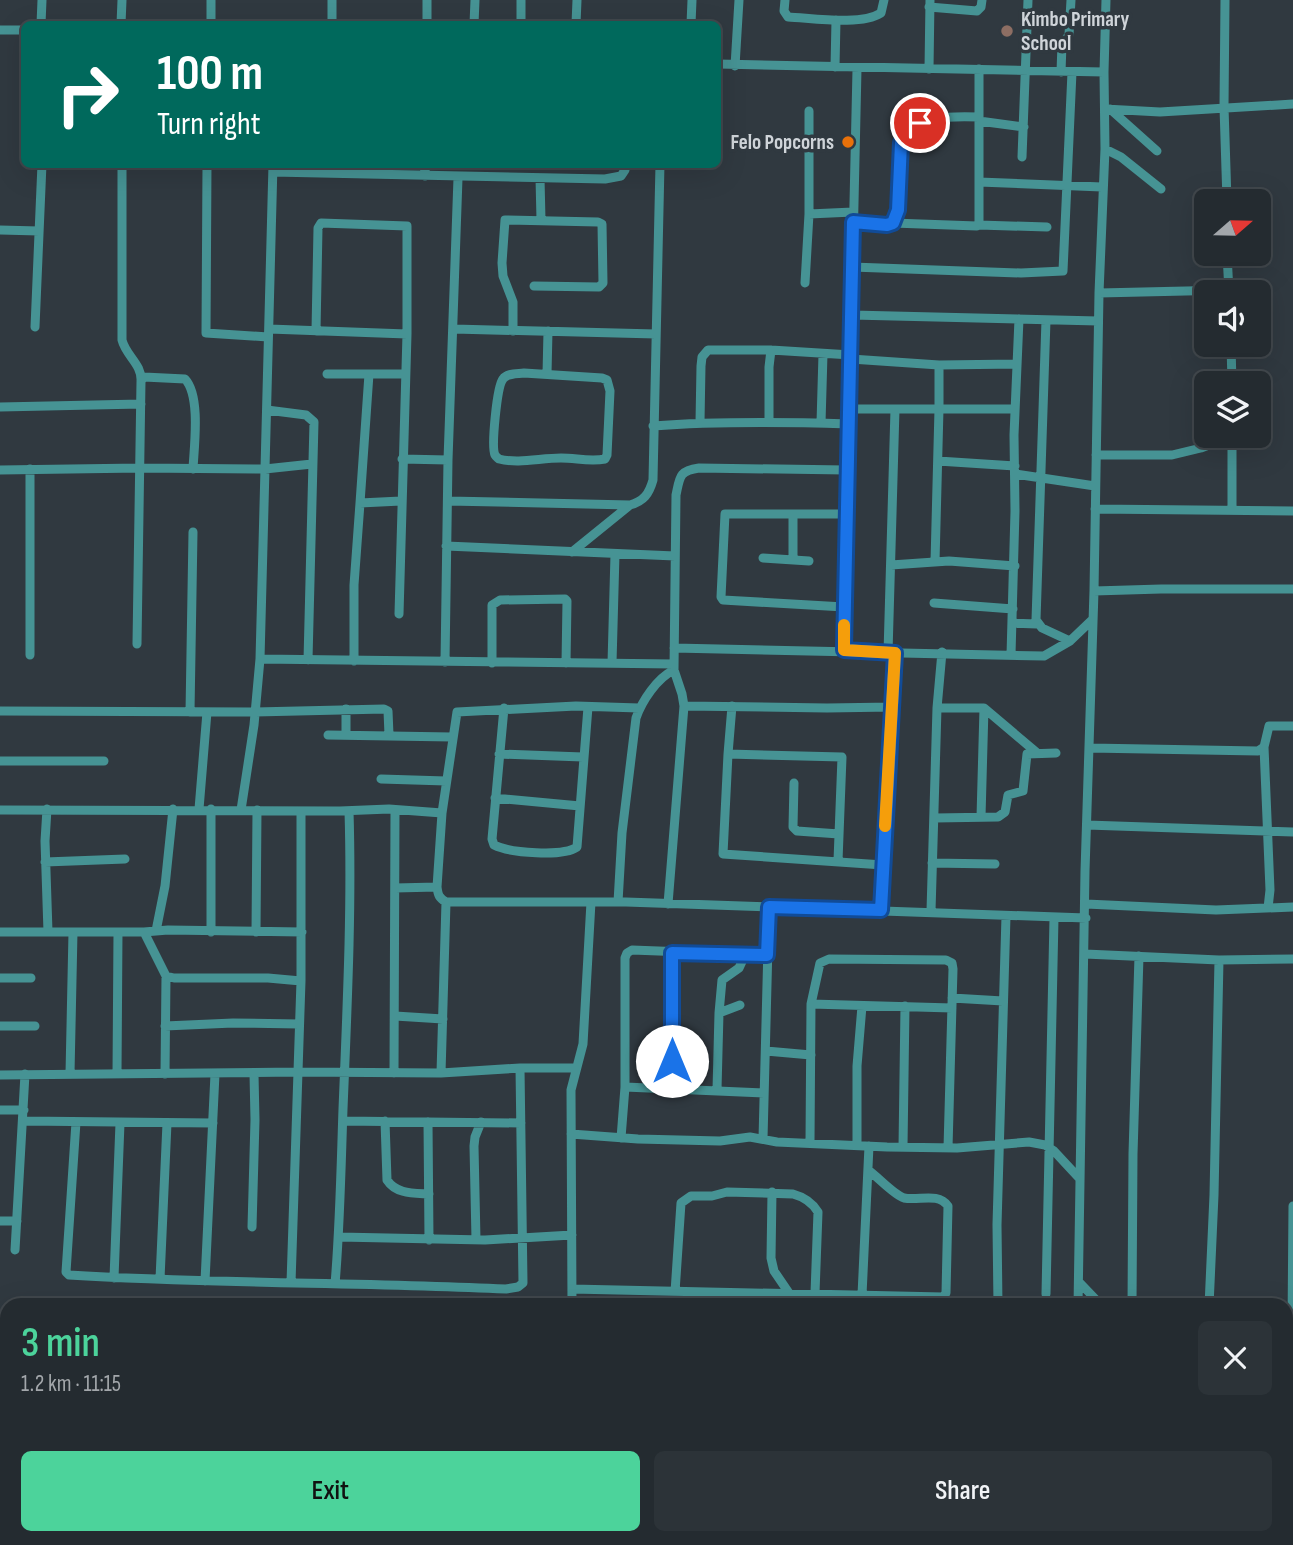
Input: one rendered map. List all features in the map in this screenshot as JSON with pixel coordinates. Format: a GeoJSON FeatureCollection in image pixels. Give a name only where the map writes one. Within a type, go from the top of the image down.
{"type":"FeatureCollection","features":[{"type":"Feature","properties":{"kind":"street"},"geometry":{"type":"LineString","coordinates":[[41,21],[42,0]]}},
{"type":"Feature","properties":{"kind":"street"},"geometry":{"type":"LineString","coordinates":[[121,21],[122,0]]}},
{"type":"Feature","properties":{"kind":"street"},"geometry":{"type":"LineString","coordinates":[[211,0],[211,21]]}},
{"type":"Feature","properties":{"kind":"street"},"geometry":{"type":"LineString","coordinates":[[332,0],[332,21]]}},
{"type":"Feature","properties":{"kind":"street"},"geometry":{"type":"LineString","coordinates":[[427,0],[427,21]]}},
{"type":"Feature","properties":{"kind":"street"},"geometry":{"type":"LineString","coordinates":[[474,21],[475,0]]}},
{"type":"Feature","properties":{"kind":"street"},"geometry":{"type":"LineString","coordinates":[[521,0],[521,21]]}},
{"type":"Feature","properties":{"kind":"street"},"geometry":{"type":"LineString","coordinates":[[576,21],[577,0]]}},
{"type":"Feature","properties":{"kind":"street"},"geometry":{"type":"LineString","coordinates":[[691,21],[692,0]]}},
{"type":"Feature","properties":{"kind":"street"},"geometry":{"type":"LineString","coordinates":[[735,65],[739,0]]}},
{"type":"Feature","properties":{"kind":"street"},"geometry":{"type":"LineString","coordinates":[[785,0],[784,11],[788,17],[836,20],[873,18],[881,13],[884,0]]}},
{"type":"Feature","properties":{"kind":"street"},"geometry":{"type":"LineString","coordinates":[[929,69],[929,3],[980,10],[982,0]]}},
{"type":"Feature","properties":{"kind":"street"},"geometry":{"type":"LineString","coordinates":[[1022,157],[1028,0]]}},
{"type":"Feature","properties":{"kind":"street"},"geometry":{"type":"LineString","coordinates":[[1061,72],[1062,44],[1069,34],[1071,0]]}},
{"type":"Feature","properties":{"kind":"street"},"geometry":{"type":"LineString","coordinates":[[1078,1298],[1098,321],[1107,109],[1104,72],[1106,0]]}},
{"type":"Feature","properties":{"kind":"street"},"geometry":{"type":"LineString","coordinates":[[1225,0],[1227,189]]}},
{"type":"Feature","properties":{"kind":"street"},"geometry":{"type":"LineString","coordinates":[[835,67],[836,20]]}},
{"type":"Feature","properties":{"kind":"street"},"geometry":{"type":"LineString","coordinates":[[0,30],[21,30]]}},
{"type":"Feature","properties":{"kind":"street"},"geometry":{"type":"LineString","coordinates":[[721,64],[1104,72]]}},
{"type":"Feature","properties":{"kind":"street"},"geometry":{"type":"LineString","coordinates":[[844,650],[857,69]]}},
{"type":"Feature","properties":{"kind":"street"},"geometry":{"type":"LineString","coordinates":[[979,69],[979,225]]}},
{"type":"Feature","properties":{"kind":"street"},"geometry":{"type":"LineString","coordinates":[[852,267],[1021,274],[1062,272],[1072,72]]}},
{"type":"Feature","properties":{"kind":"street"},"geometry":{"type":"LineString","coordinates":[[1107,109],[1160,111],[1293,104]]}},
{"type":"Feature","properties":{"kind":"street"},"geometry":{"type":"LineString","coordinates":[[1107,109],[1157,150]]}},
{"type":"Feature","properties":{"kind":"street"},"geometry":{"type":"LineString","coordinates":[[805,283],[809,214],[809,111]]}},
{"type":"Feature","properties":{"kind":"street"},"geometry":{"type":"LineString","coordinates":[[893,223],[898,210],[901,143],[904,135],[915,125],[932,118],[979,119],[1024,127]]}},
{"type":"Feature","properties":{"kind":"street"},"geometry":{"type":"LineString","coordinates":[[1105,149],[1121,157],[1161,189]]}},
{"type":"Feature","properties":{"kind":"street"},"geometry":{"type":"LineString","coordinates":[[35,327],[42,168]]}},
{"type":"Feature","properties":{"kind":"street"},"geometry":{"type":"LineString","coordinates":[[122,168],[122,340],[125,349],[140,369],[141,381],[137,644]]}},
{"type":"Feature","properties":{"kind":"street"},"geometry":{"type":"LineString","coordinates":[[207,168],[206,333],[316,331],[407,334]]}},
{"type":"Feature","properties":{"kind":"street"},"geometry":{"type":"LineString","coordinates":[[241,810],[260,659],[273,168],[458,178],[616,178],[624,173],[625,168]]}},
{"type":"Feature","properties":{"kind":"street"},"geometry":{"type":"LineString","coordinates":[[425,168],[425,176]]}},
{"type":"Feature","properties":{"kind":"street"},"geometry":{"type":"LineString","coordinates":[[518,168],[518,177]]}},
{"type":"Feature","properties":{"kind":"street"},"geometry":{"type":"LineString","coordinates":[[448,501],[630,505],[639,503],[650,491],[653,480],[660,168]]}},
{"type":"Feature","properties":{"kind":"street"},"geometry":{"type":"LineString","coordinates":[[445,662],[448,460],[458,178]]}},
{"type":"Feature","properties":{"kind":"street"},"geometry":{"type":"LineString","coordinates":[[540,178],[541,220]]}},
{"type":"Feature","properties":{"kind":"street"},"geometry":{"type":"LineString","coordinates":[[979,182],[1102,187]]}},
{"type":"Feature","properties":{"kind":"street"},"geometry":{"type":"LineString","coordinates":[[809,214],[853,217],[887,225],[1046,227]]}},
{"type":"Feature","properties":{"kind":"street"},"geometry":{"type":"LineString","coordinates":[[513,331],[513,302],[503,276],[504,221],[541,220],[602,224],[603,283],[593,289],[534,286]]}},
{"type":"Feature","properties":{"kind":"street"},"geometry":{"type":"LineString","coordinates":[[316,331],[318,228],[321,223],[405,225],[407,334],[400,614]]}},
{"type":"Feature","properties":{"kind":"street"},"geometry":{"type":"LineString","coordinates":[[0,230],[39,231]]}},
{"type":"Feature","properties":{"kind":"street"},"geometry":{"type":"LineString","coordinates":[[1099,293],[1194,292]]}},
{"type":"Feature","properties":{"kind":"street"},"geometry":{"type":"LineString","coordinates":[[852,315],[1098,321]]}},
{"type":"Feature","properties":{"kind":"street"},"geometry":{"type":"LineString","coordinates":[[1011,654],[1019,319]]}},
{"type":"Feature","properties":{"kind":"street"},"geometry":{"type":"LineString","coordinates":[[1037,624],[1046,320]]}},
{"type":"Feature","properties":{"kind":"street"},"geometry":{"type":"LineString","coordinates":[[454,330],[656,334]]}},
{"type":"Feature","properties":{"kind":"street"},"geometry":{"type":"LineString","coordinates":[[547,374],[548,331]]}},
{"type":"Feature","properties":{"kind":"street"},"geometry":{"type":"LineString","coordinates":[[700,422],[701,366],[704,352],[713,348],[771,350],[939,365],[1017,364]]}},
{"type":"Feature","properties":{"kind":"street"},"geometry":{"type":"LineString","coordinates":[[769,422],[771,350]]}},
{"type":"Feature","properties":{"kind":"street"},"geometry":{"type":"LineString","coordinates":[[821,423],[823,354]]}},
{"type":"Feature","properties":{"kind":"street"},"geometry":{"type":"LineString","coordinates":[[935,562],[939,365]]}},
{"type":"Feature","properties":{"kind":"street"},"geometry":{"type":"LineString","coordinates":[[327,374],[405,374]]}},
{"type":"Feature","properties":{"kind":"street"},"geometry":{"type":"LineString","coordinates":[[354,661],[354,585],[369,374]]}},
{"type":"Feature","properties":{"kind":"street"},"geometry":{"type":"LineString","coordinates":[[547,374],[603,378],[610,384],[605,458],[507,461],[499,459],[495,454],[498,391],[502,380],[509,375],[547,374]]}},
{"type":"Feature","properties":{"kind":"street"},"geometry":{"type":"LineString","coordinates":[[141,381],[144,377],[185,379],[189,384],[194,406],[193,469]]}},
{"type":"Feature","properties":{"kind":"street"},"geometry":{"type":"LineString","coordinates":[[0,407],[141,404]]}},
{"type":"Feature","properties":{"kind":"street"},"geometry":{"type":"LineString","coordinates":[[849,409],[1015,409]]}},
{"type":"Feature","properties":{"kind":"street"},"geometry":{"type":"LineString","coordinates":[[267,410],[312,418],[314,422],[308,660]]}},
{"type":"Feature","properties":{"kind":"street"},"geometry":{"type":"LineString","coordinates":[[881,910],[892,707],[891,565],[895,410]]}},
{"type":"Feature","properties":{"kind":"street"},"geometry":{"type":"LineString","coordinates":[[653,426],[700,422],[849,424]]}},
{"type":"Feature","properties":{"kind":"street"},"geometry":{"type":"LineString","coordinates":[[1096,455],[1172,455],[1203,448]]}},
{"type":"Feature","properties":{"kind":"street"},"geometry":{"type":"LineString","coordinates":[[1232,448],[1232,510]]}},
{"type":"Feature","properties":{"kind":"street"},"geometry":{"type":"LineString","coordinates":[[402,458],[448,460]]}},
{"type":"Feature","properties":{"kind":"street"},"geometry":{"type":"LineString","coordinates":[[938,461],[1015,470],[1040,479],[1095,486]]}},
{"type":"Feature","properties":{"kind":"street"},"geometry":{"type":"LineString","coordinates":[[0,470],[265,469],[312,464]]}},
{"type":"Feature","properties":{"kind":"street"},"geometry":{"type":"LineString","coordinates":[[30,469],[30,655]]}},
{"type":"Feature","properties":{"kind":"street"},"geometry":{"type":"LineString","coordinates":[[668,904],[684,706],[674,667],[676,495],[682,474],[687,470],[846,470]]}},
{"type":"Feature","properties":{"kind":"street"},"geometry":{"type":"LineString","coordinates":[[360,503],[401,502]]}},
{"type":"Feature","properties":{"kind":"street"},"geometry":{"type":"LineString","coordinates":[[572,552],[630,505]]}},
{"type":"Feature","properties":{"kind":"street"},"geometry":{"type":"LineString","coordinates":[[1095,509],[1293,511]]}},
{"type":"Feature","properties":{"kind":"street"},"geometry":{"type":"LineString","coordinates":[[844,607],[794,606],[722,599],[725,514],[846,514]]}},
{"type":"Feature","properties":{"kind":"street"},"geometry":{"type":"LineString","coordinates":[[793,514],[793,560]]}},
{"type":"Feature","properties":{"kind":"street"},"geometry":{"type":"LineString","coordinates":[[190,712],[193,532]]}},
{"type":"Feature","properties":{"kind":"street"},"geometry":{"type":"LineString","coordinates":[[446,546],[675,556]]}},
{"type":"Feature","properties":{"kind":"street"},"geometry":{"type":"LineString","coordinates":[[612,663],[615,554]]}},
{"type":"Feature","properties":{"kind":"street"},"geometry":{"type":"LineString","coordinates":[[763,558],[809,561]]}},
{"type":"Feature","properties":{"kind":"street"},"geometry":{"type":"LineString","coordinates":[[891,565],[973,562],[1015,566]]}},
{"type":"Feature","properties":{"kind":"street"},"geometry":{"type":"LineString","coordinates":[[1094,591],[1293,589]]}},
{"type":"Feature","properties":{"kind":"street"},"geometry":{"type":"LineString","coordinates":[[492,663],[492,606],[495,602],[565,599],[568,601],[566,663]]}},
{"type":"Feature","properties":{"kind":"street"},"geometry":{"type":"LineString","coordinates":[[934,603],[1013,609]]}},
{"type":"Feature","properties":{"kind":"street"},"geometry":{"type":"LineString","coordinates":[[674,648],[1044,656],[1070,641],[1093,619]]}},
{"type":"Feature","properties":{"kind":"street"},"geometry":{"type":"LineString","coordinates":[[1012,624],[1037,624],[1070,641]]}},
{"type":"Feature","properties":{"kind":"street"},"geometry":{"type":"LineString","coordinates":[[930,911],[937,708],[942,652]]}},
{"type":"Feature","properties":{"kind":"street"},"geometry":{"type":"LineString","coordinates":[[260,659],[612,663],[674,667]]}},
{"type":"Feature","properties":{"kind":"street"},"geometry":{"type":"LineString","coordinates":[[618,902],[622,833],[634,729],[639,708],[674,667]]}},
{"type":"Feature","properties":{"kind":"street"},"geometry":{"type":"LineString","coordinates":[[684,706],[892,707]]}},
{"type":"Feature","properties":{"kind":"street"},"geometry":{"type":"LineString","coordinates":[[732,706],[723,854],[883,865]]}},
{"type":"Feature","properties":{"kind":"street"},"geometry":{"type":"LineString","coordinates":[[504,708],[492,839],[494,845],[510,851],[573,850],[577,847],[588,707]]}},
{"type":"Feature","properties":{"kind":"street"},"geometry":{"type":"LineString","coordinates":[[639,708],[504,708],[457,712],[442,813],[439,895],[446,902],[618,902],[1086,918]]}},
{"type":"Feature","properties":{"kind":"street"},"geometry":{"type":"LineString","coordinates":[[937,708],[984,708],[1036,752]]}},
{"type":"Feature","properties":{"kind":"street"},"geometry":{"type":"LineString","coordinates":[[981,817],[984,708]]}},
{"type":"Feature","properties":{"kind":"street"},"geometry":{"type":"LineString","coordinates":[[346,709],[346,735]]}},
{"type":"Feature","properties":{"kind":"street"},"geometry":{"type":"LineString","coordinates":[[0,710],[388,711],[389,735]]}},
{"type":"Feature","properties":{"kind":"street"},"geometry":{"type":"LineString","coordinates":[[200,809],[208,712]]}},
{"type":"Feature","properties":{"kind":"street"},"geometry":{"type":"LineString","coordinates":[[1268,908],[1270,890],[1264,747],[1269,726],[1293,726]]}},
{"type":"Feature","properties":{"kind":"street"},"geometry":{"type":"LineString","coordinates":[[328,735],[452,737]]}},
{"type":"Feature","properties":{"kind":"street"},"geometry":{"type":"LineString","coordinates":[[1090,748],[1258,751],[1264,747]]}},
{"type":"Feature","properties":{"kind":"street"},"geometry":{"type":"LineString","coordinates":[[935,818],[998,817],[1005,812],[1008,795],[1021,793],[1026,755],[1029,752],[1056,753]]}},
{"type":"Feature","properties":{"kind":"street"},"geometry":{"type":"LineString","coordinates":[[499,754],[583,757]]}},
{"type":"Feature","properties":{"kind":"street"},"geometry":{"type":"LineString","coordinates":[[728,754],[842,757],[838,861]]}},
{"type":"Feature","properties":{"kind":"street"},"geometry":{"type":"LineString","coordinates":[[0,761],[104,761]]}},
{"type":"Feature","properties":{"kind":"street"},"geometry":{"type":"LineString","coordinates":[[381,779],[446,781]]}},
{"type":"Feature","properties":{"kind":"street"},"geometry":{"type":"LineString","coordinates":[[794,783],[793,827],[797,831],[839,834]]}},
{"type":"Feature","properties":{"kind":"street"},"geometry":{"type":"LineString","coordinates":[[495,798],[580,806]]}},
{"type":"Feature","properties":{"kind":"street"},"geometry":{"type":"LineString","coordinates":[[47,809],[45,862],[48,932]]}},
{"type":"Feature","properties":{"kind":"street"},"geometry":{"type":"LineString","coordinates":[[156,931],[165,886],[173,809]]}},
{"type":"Feature","properties":{"kind":"street"},"geometry":{"type":"LineString","coordinates":[[211,809],[211,932]]}},
{"type":"Feature","properties":{"kind":"street"},"geometry":{"type":"LineString","coordinates":[[0,810],[396,810],[442,813]]}},
{"type":"Feature","properties":{"kind":"street"},"geometry":{"type":"LineString","coordinates":[[256,932],[257,810]]}},
{"type":"Feature","properties":{"kind":"street"},"geometry":{"type":"LineString","coordinates":[[394,1073],[396,810]]}},
{"type":"Feature","properties":{"kind":"street"},"geometry":{"type":"LineString","coordinates":[[291,1283],[301,981],[301,811]]}},
{"type":"Feature","properties":{"kind":"street"},"geometry":{"type":"LineString","coordinates":[[335,1284],[346,1073],[351,878],[349,811]]}},
{"type":"Feature","properties":{"kind":"street"},"geometry":{"type":"LineString","coordinates":[[1087,825],[1293,832]]}},
{"type":"Feature","properties":{"kind":"street"},"geometry":{"type":"LineString","coordinates":[[45,862],[125,859]]}},
{"type":"Feature","properties":{"kind":"street"},"geometry":{"type":"LineString","coordinates":[[932,863],[995,864]]}},
{"type":"Feature","properties":{"kind":"street"},"geometry":{"type":"LineString","coordinates":[[396,888],[438,887]]}},
{"type":"Feature","properties":{"kind":"street"},"geometry":{"type":"LineString","coordinates":[[441,1073],[446,902]]}},
{"type":"Feature","properties":{"kind":"street"},"geometry":{"type":"LineString","coordinates":[[572,1298],[571,1090],[583,1045],[591,902]]}},
{"type":"Feature","properties":{"kind":"street"},"geometry":{"type":"LineString","coordinates":[[1086,904],[1203,909],[1293,907]]}},
{"type":"Feature","properties":{"kind":"street"},"geometry":{"type":"LineString","coordinates":[[763,1139],[769,907]]}},
{"type":"Feature","properties":{"kind":"street"},"geometry":{"type":"LineString","coordinates":[[998,1298],[997,1225],[1006,915]]}},
{"type":"Feature","properties":{"kind":"street"},"geometry":{"type":"LineString","coordinates":[[1046,1294],[1054,918]]}},
{"type":"Feature","properties":{"kind":"street"},"geometry":{"type":"LineString","coordinates":[[0,932],[302,932]]}},
{"type":"Feature","properties":{"kind":"street"},"geometry":{"type":"LineString","coordinates":[[70,1074],[73,932]]}},
{"type":"Feature","properties":{"kind":"street"},"geometry":{"type":"LineString","coordinates":[[117,1074],[118,932]]}},
{"type":"Feature","properties":{"kind":"street"},"geometry":{"type":"LineString","coordinates":[[145,932],[166,976],[165,1074]]}},
{"type":"Feature","properties":{"kind":"street"},"geometry":{"type":"LineString","coordinates":[[621,1138],[625,1087],[627,953],[632,950],[767,955]]}},
{"type":"Feature","properties":{"kind":"street"},"geometry":{"type":"LineString","coordinates":[[672,953],[672,1088]]}},
{"type":"Feature","properties":{"kind":"street"},"geometry":{"type":"LineString","coordinates":[[1085,954],[1219,960],[1293,959]]}},
{"type":"Feature","properties":{"kind":"street"},"geometry":{"type":"LineString","coordinates":[[717,1090],[722,980],[739,968],[745,955]]}},
{"type":"Feature","properties":{"kind":"street"},"geometry":{"type":"LineString","coordinates":[[1132,1298],[1139,956]]}},
{"type":"Feature","properties":{"kind":"street"},"geometry":{"type":"LineString","coordinates":[[810,1143],[811,1004],[820,963],[829,959],[946,960],[952,963],[953,970],[948,1148]]}},
{"type":"Feature","properties":{"kind":"street"},"geometry":{"type":"LineString","coordinates":[[1209,1298],[1219,960]]}},
{"type":"Feature","properties":{"kind":"street"},"geometry":{"type":"LineString","coordinates":[[166,976],[301,981]]}},
{"type":"Feature","properties":{"kind":"street"},"geometry":{"type":"LineString","coordinates":[[0,978],[31,978]]}},
{"type":"Feature","properties":{"kind":"street"},"geometry":{"type":"LineString","coordinates":[[811,1004],[905,1006],[1003,1001]]}},
{"type":"Feature","properties":{"kind":"street"},"geometry":{"type":"LineString","coordinates":[[719,1013],[740,1005]]}},
{"type":"Feature","properties":{"kind":"street"},"geometry":{"type":"LineString","coordinates":[[857,1145],[857,1066],[862,1006]]}},
{"type":"Feature","properties":{"kind":"street"},"geometry":{"type":"LineString","coordinates":[[903,1147],[905,1006]]}},
{"type":"Feature","properties":{"kind":"street"},"geometry":{"type":"LineString","coordinates":[[395,1016],[443,1019]]}},
{"type":"Feature","properties":{"kind":"street"},"geometry":{"type":"LineString","coordinates":[[165,1026],[299,1024]]}},
{"type":"Feature","properties":{"kind":"street"},"geometry":{"type":"LineString","coordinates":[[0,1026],[35,1026]]}},
{"type":"Feature","properties":{"kind":"street"},"geometry":{"type":"LineString","coordinates":[[766,1052],[811,1055]]}},
{"type":"Feature","properties":{"kind":"street"},"geometry":{"type":"LineString","coordinates":[[76,1122],[67,1275],[506,1289],[518,1287],[523,1283],[520,1068]]}},
{"type":"Feature","properties":{"kind":"street"},"geometry":{"type":"LineString","coordinates":[[0,1075],[441,1073],[576,1068]]}},
{"type":"Feature","properties":{"kind":"street"},"geometry":{"type":"LineString","coordinates":[[252,1227],[256,1120],[254,1073]]}},
{"type":"Feature","properties":{"kind":"street"},"geometry":{"type":"LineString","coordinates":[[15,1251],[25,1074]]}},
{"type":"Feature","properties":{"kind":"street"},"geometry":{"type":"LineString","coordinates":[[205,1281],[215,1074]]}},
{"type":"Feature","properties":{"kind":"street"},"geometry":{"type":"LineString","coordinates":[[625,1087],[764,1093]]}},
{"type":"Feature","properties":{"kind":"street"},"geometry":{"type":"LineString","coordinates":[[0,1110],[24,1110]]}},
{"type":"Feature","properties":{"kind":"street"},"geometry":{"type":"LineString","coordinates":[[24,1121],[213,1123]]}},
{"type":"Feature","properties":{"kind":"street"},"geometry":{"type":"LineString","coordinates":[[343,1121],[521,1123]]}},
{"type":"Feature","properties":{"kind":"street"},"geometry":{"type":"LineString","coordinates":[[385,1121],[387,1180],[392,1187],[408,1193],[429,1194]]}},
{"type":"Feature","properties":{"kind":"street"},"geometry":{"type":"LineString","coordinates":[[428,1122],[429,1240]]}},
{"type":"Feature","properties":{"kind":"street"},"geometry":{"type":"LineString","coordinates":[[476,1240],[474,1146],[481,1122]]}},
{"type":"Feature","properties":{"kind":"street"},"geometry":{"type":"LineString","coordinates":[[114,1278],[120,1123]]}},
{"type":"Feature","properties":{"kind":"street"},"geometry":{"type":"LineString","coordinates":[[160,1279],[167,1123]]}},
{"type":"Feature","properties":{"kind":"street"},"geometry":{"type":"LineString","coordinates":[[570,1133],[621,1138],[720,1141],[745,1137],[777,1142],[948,1148],[1029,1142],[1049,1147],[1080,1179]]}},
{"type":"Feature","properties":{"kind":"street"},"geometry":{"type":"LineString","coordinates":[[862,1295],[869,1146]]}},
{"type":"Feature","properties":{"kind":"street"},"geometry":{"type":"LineString","coordinates":[[572,1289],[943,1297],[946,1293],[948,1206],[937,1198],[903,1198],[868,1170]]}},
{"type":"Feature","properties":{"kind":"street"},"geometry":{"type":"LineString","coordinates":[[675,1292],[681,1203],[691,1196],[712,1196],[735,1191],[802,1196],[818,1212],[815,1293]]}},
{"type":"Feature","properties":{"kind":"street"},"geometry":{"type":"LineString","coordinates":[[772,1192],[771,1258],[774,1271],[789,1293]]}},
{"type":"Feature","properties":{"kind":"street"},"geometry":{"type":"LineString","coordinates":[[1291,1298],[1293,1206]]}},
{"type":"Feature","properties":{"kind":"street"},"geometry":{"type":"LineString","coordinates":[[0,1221],[17,1221]]}},
{"type":"Feature","properties":{"kind":"street"},"geometry":{"type":"LineString","coordinates":[[339,1237],[476,1240],[572,1235]]}},
{"type":"Feature","properties":{"kind":"street"},"geometry":{"type":"LineString","coordinates":[[1079,1282],[1094,1298]]}},
{"type":"Feature","properties":{"kind":"slow traffic"},"geometry":{"type":"LineString","coordinates":[[844,625],[844,650],[895,653],[885,826]]}},
{"type":"Feature","properties":{"kind":"place","name":"Kimbo Primary School"},"geometry":{"type":"Point","coordinates":[1007,31]}},
{"type":"Feature","properties":{"kind":"place","name":"Felo Popcorns"},"geometry":{"type":"Point","coordinates":[848,142]}},
{"type":"Feature","properties":{"kind":"route"},"geometry":{"type":"LineString","coordinates":[[672,1061],[672,953],[767,955],[769,907],[881,910],[895,653],[844,650],[853,222],[887,225],[893,223],[898,215],[901,143],[904,135],[920,123]]}}]}
